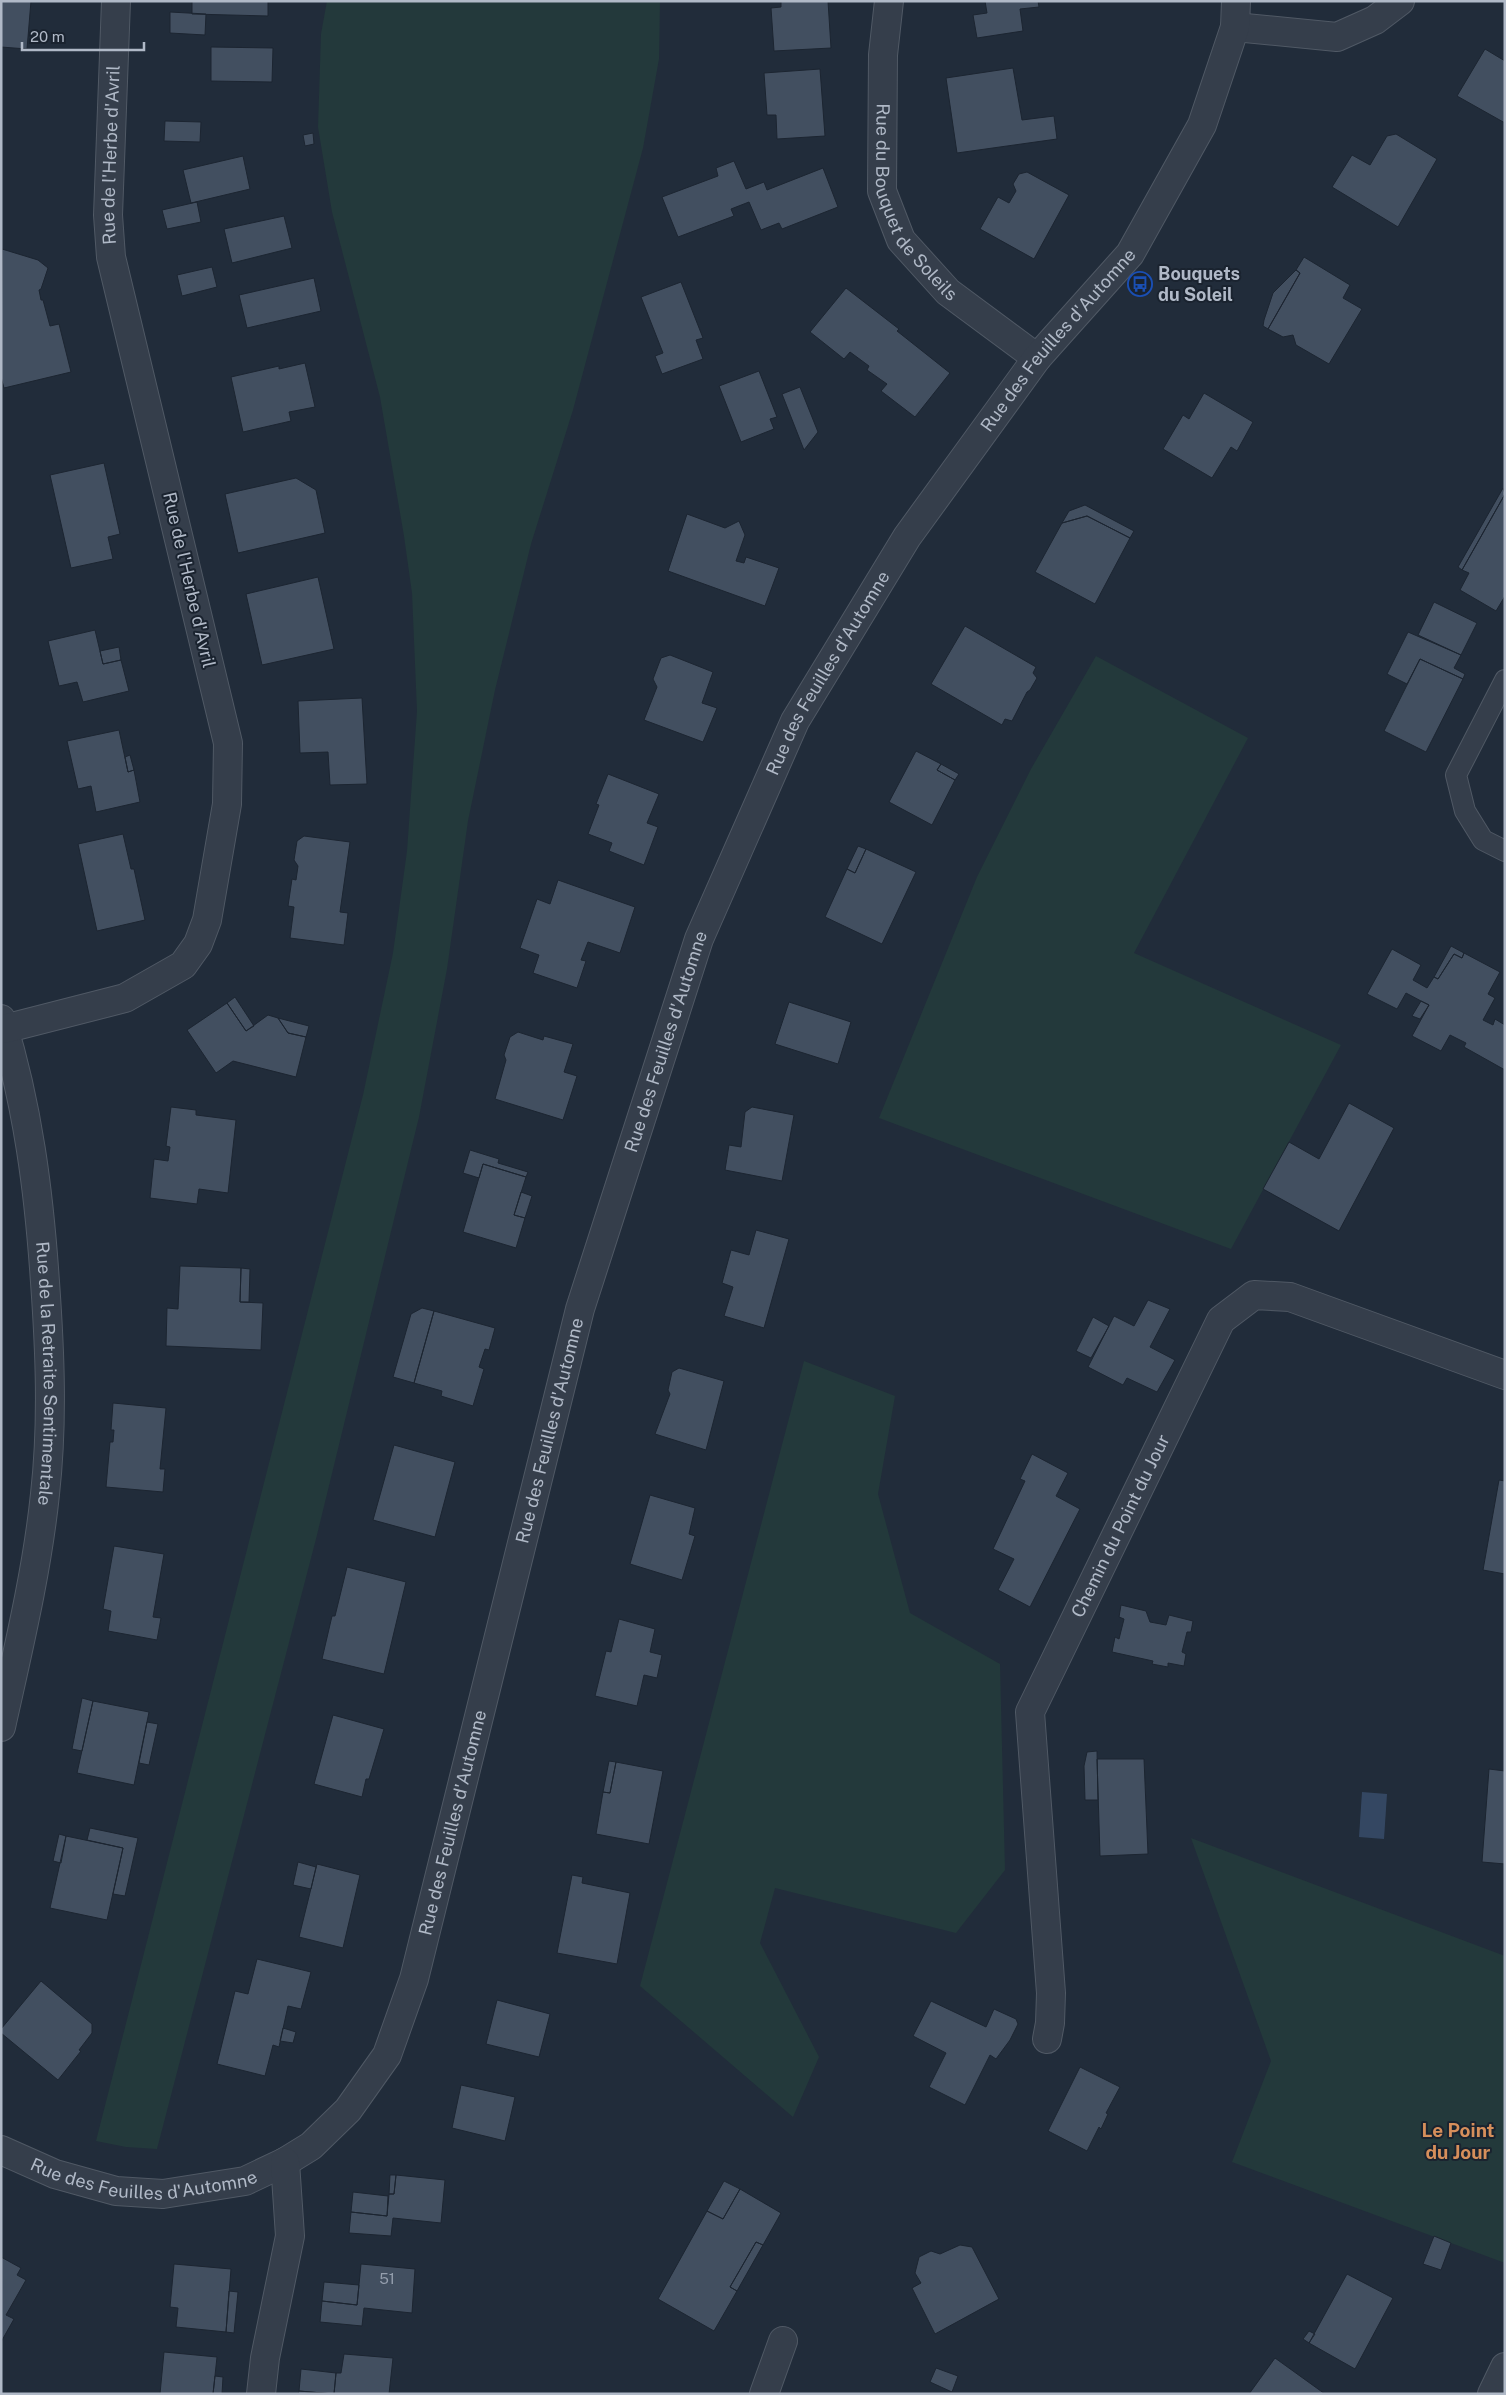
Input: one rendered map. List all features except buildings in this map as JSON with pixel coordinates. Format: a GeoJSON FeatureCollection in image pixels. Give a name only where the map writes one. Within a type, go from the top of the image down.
{"type":"FeatureCollection","features":[{"type":"Feature","properties":{"kind":"street","name":"Rue de l'Herbe d'Avril"},"geometry":{"type":"LineString","coordinates":[[3,1024],[125,998],[183,965],[198,944],[207,920],[228,804],[228,744],[111,257],[108,215],[116,1]]}},
{"type":"Feature","properties":{"kind":"street","name":"Rue du Bouquet de Soleils"},"geometry":{"type":"LineString","coordinates":[[889,1],[883,55],[882,191],[901,240],[948,292],[1037,358]]}},
{"type":"Feature","properties":{"kind":"street"},"geometry":{"type":"LineString","coordinates":[[1236,14],[1337,37],[1375,20],[1400,1]]}},
{"type":"Feature","properties":{"kind":"street","name":"Rue des Feuilles d'Automne"},"geometry":{"type":"LineString","coordinates":[[1,2150],[55,2174],[116,2191],[163,2194],[244,2181],[285,2162],[311,2146],[348,2110],[387,2055],[414,1979],[580,1309],[699,939],[795,721],[907,537],[1037,358],[1130,254],[1202,125],[1236,14]]}},
{"type":"Feature","properties":{"kind":"street","name":"Rue de la Retraite Sentimentale"},"geometry":{"type":"LineString","coordinates":[[1,1727],[29,1597],[45,1493],[51,1363],[39,1201],[27,1118],[3,1024]]}},
{"type":"Feature","properties":{"kind":"street","name":"Chemin du Point du Jour"},"geometry":{"type":"LineString","coordinates":[[1047,2039],[1050,2023],[1051,1992],[1030,1712],[1222,1320],[1254,1295],[1290,1297],[1505,1375]]}},
{"type":"Feature","properties":{"kind":"street","name":"Rue des Feuilles d'Automne"},"geometry":{"type":"LineString","coordinates":[[261,2394],[265,2358],[290,2236],[285,2162]]}},
{"type":"Feature","properties":{"kind":"street"},"geometry":{"type":"LineString","coordinates":[[764,2394],[784,2342]]}},
{"type":"Feature","properties":{"kind":"street"},"geometry":{"type":"LineString","coordinates":[[1492,2394],[1505,2367]]}},
{"type":"Feature","properties":{"kind":"lane"},"geometry":{"type":"LineString","coordinates":[[1505,680],[1456,775],[1465,811],[1483,840],[1505,851]]}},
{"type":"Feature","properties":{"kind":"green space"},"geometry":{"type":"Polygon","coordinates":[[[327,1],[660,1],[659,59],[643,148],[573,410],[531,544],[495,690],[468,821],[447,969],[419,1117],[316,1539],[157,2149],[126,2147],[96,2141],[363,1095],[393,953],[407,851],[417,711],[412,593],[380,397],[332,212],[318,127],[321,34],[327,1]]]}},
{"type":"Feature","properties":{"kind":"green space"},"geometry":{"type":"Polygon","coordinates":[[[1096,656],[1248,738],[1134,953],[1341,1045],[1231,1249],[879,1118],[977,877],[1031,769],[1096,656]]]}},
{"type":"Feature","properties":{"kind":"green space"},"geometry":{"type":"Polygon","coordinates":[[[804,1361],[895,1396],[878,1494],[910,1613],[1000,1664],[1005,1870],[956,1933],[775,1888],[760,1943],[819,2057],[793,2117],[640,1986],[804,1361]]]}},
{"type":"Feature","properties":{"kind":"green space"},"geometry":{"type":"Polygon","coordinates":[[[1191,1838],[1505,1956],[1505,2263],[1232,2162],[1271,2061],[1191,1838]]]}},
{"type":"Feature","properties":{"kind":"water"},"geometry":{"type":"Polygon","coordinates":[[[1362,1792],[1387,1794],[1384,1839],[1359,1837],[1362,1792]]]}},
{"type":"Feature","properties":{"kind":"place","name":"Bouquets du Soleil"},"geometry":{"type":"Point","coordinates":[1140,284]}},
{"type":"Feature","properties":{"kind":"district","name":"Le Point du Jour"},"geometry":{"type":"Point","coordinates":[1458,2141]}}]}
